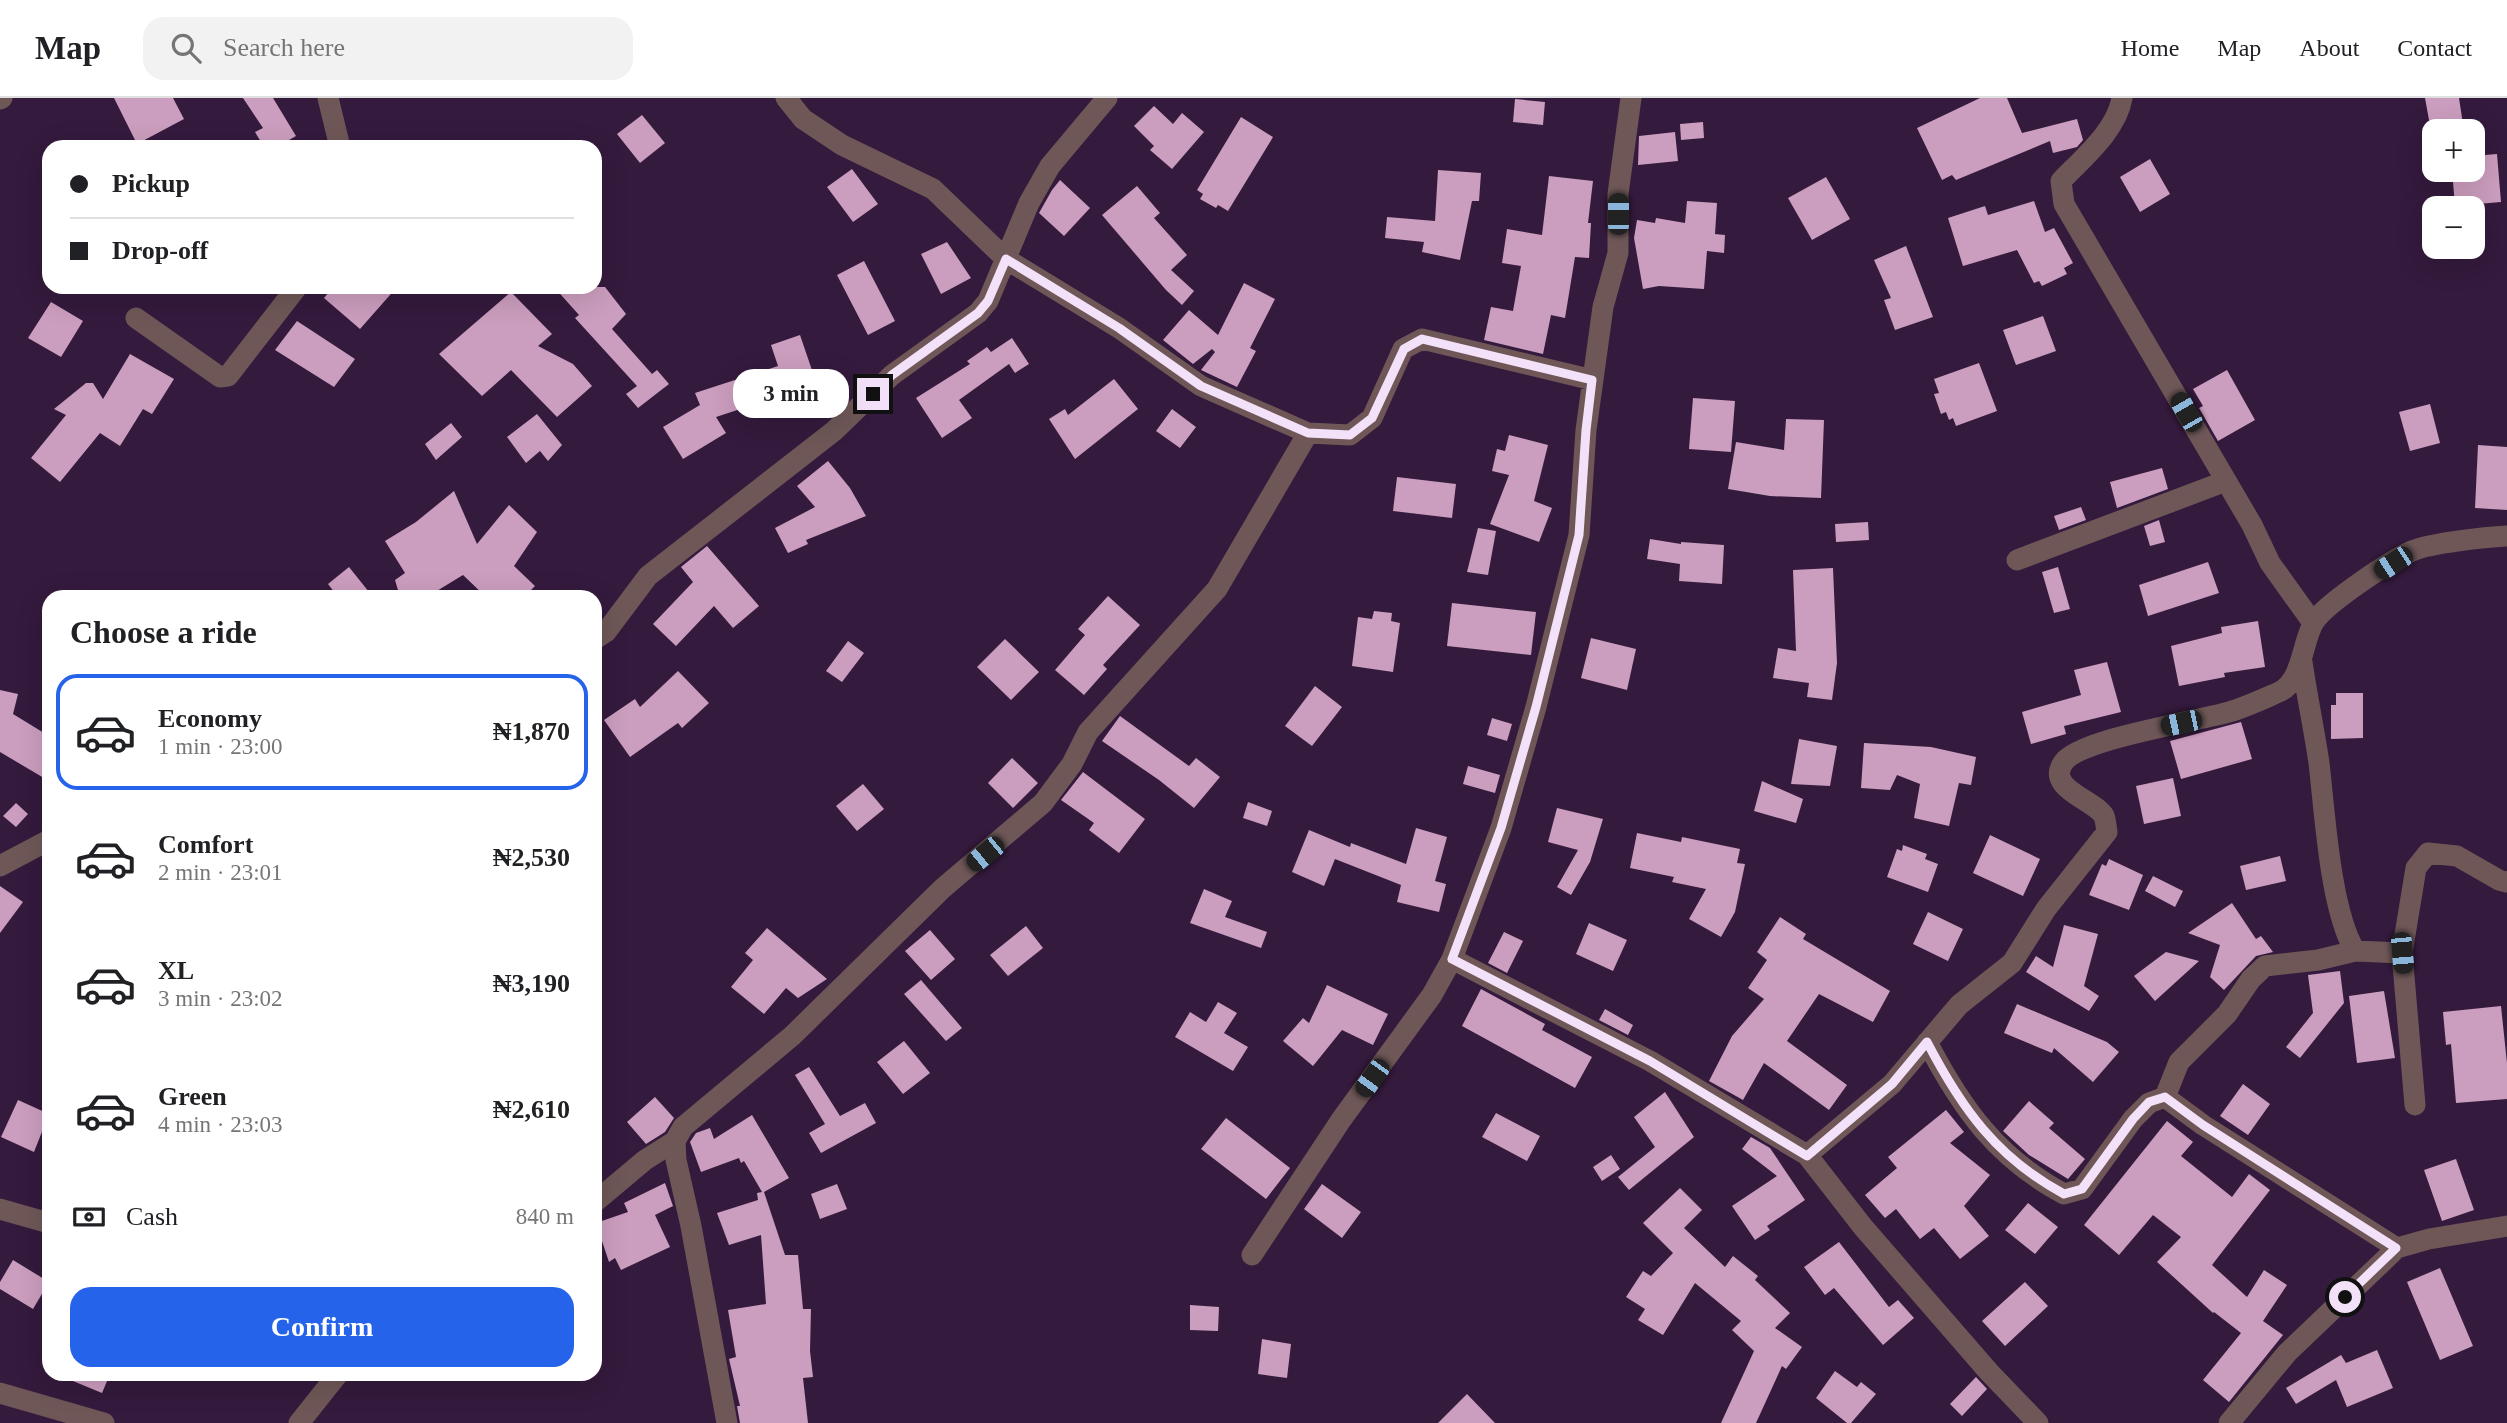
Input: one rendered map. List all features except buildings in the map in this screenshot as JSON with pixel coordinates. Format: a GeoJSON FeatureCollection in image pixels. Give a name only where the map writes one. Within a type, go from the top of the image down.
{"type":"FeatureCollection","features":[{"type":"Feature","properties":{"kind":"street"},"geometry":{"type":"LineString","coordinates":[[328,98],[338,140]]}},
{"type":"Feature","properties":{"kind":"street"},"geometry":{"type":"LineString","coordinates":[[786,98],[803,119],[842,145],[933,189],[1006,259],[1119,328],[1201,386],[1308,433],[1350,435],[1372,418],[1404,349],[1422,339],[1592,380]]}},
{"type":"Feature","properties":{"kind":"street"},"geometry":{"type":"LineString","coordinates":[[602,635],[648,576],[834,431],[892,375],[978,313],[988,301],[1029,203],[1050,166],[1107,98]]}},
{"type":"Feature","properties":{"kind":"street"},"geometry":{"type":"LineString","coordinates":[[1252,1255],[1341,1119],[1432,995],[1452,959],[1501,828],[1536,707],[1579,535],[1586,430],[1603,307],[1618,253],[1618,194],[1631,98]]}},
{"type":"Feature","properties":{"kind":"street"},"geometry":{"type":"LineString","coordinates":[[2122,98],[2120,113],[2086,156],[2061,181],[2064,204],[2227,481],[2270,563],[2313,623]]}},
{"type":"Feature","properties":{"kind":"street"},"geometry":{"type":"LineString","coordinates":[[136,318],[220,377],[228,376],[292,294]]}},
{"type":"Feature","properties":{"kind":"street"},"geometry":{"type":"LineString","coordinates":[[602,1196],[645,1160],[675,1141],[683,1127],[792,1036],[943,888],[1007,837],[1043,803],[1072,764],[1088,732],[1217,589],[1308,433]]}},
{"type":"Feature","properties":{"kind":"street"},"geometry":{"type":"LineString","coordinates":[[2017,560],[2227,481]]}},
{"type":"Feature","properties":{"kind":"street"},"geometry":{"type":"LineString","coordinates":[[1807,1156],[1892,1084],[1959,1005],[2012,963],[2046,909],[2107,832],[2104,817],[2098,810],[2070,791],[2062,782],[2059,770],[2064,761],[2074,753],[2132,733],[2230,712],[2283,691],[2302,662],[2313,623],[2334,600],[2413,550],[2507,536]]}},
{"type":"Feature","properties":{"kind":"street"},"geometry":{"type":"LineString","coordinates":[[2302,662],[2318,758],[2329,854],[2346,935],[2356,951]]}},
{"type":"Feature","properties":{"kind":"street"},"geometry":{"type":"LineString","coordinates":[[0,866],[42,844]]}},
{"type":"Feature","properties":{"kind":"street"},"geometry":{"type":"LineString","coordinates":[[2415,1105],[2402,953],[2416,868],[2428,853],[2457,856],[2507,882]]}},
{"type":"Feature","properties":{"kind":"street"},"geometry":{"type":"LineString","coordinates":[[2165,1097],[2179,1062],[2227,1014],[2250,979],[2265,966],[2318,960],[2356,951],[2402,953]]}},
{"type":"Feature","properties":{"kind":"street"},"geometry":{"type":"LineString","coordinates":[[1452,959],[1650,1061],[1807,1156],[1863,1227],[1989,1372],[2038,1423]]}},
{"type":"Feature","properties":{"kind":"street"},"geometry":{"type":"LineString","coordinates":[[1927,1042],[1969,1115],[2035,1179],[2064,1194],[2082,1189],[2133,1119],[2149,1102],[2165,1097]]}},
{"type":"Feature","properties":{"kind":"street"},"geometry":{"type":"LineString","coordinates":[[2165,1097],[2203,1125],[2396,1248]]}},
{"type":"Feature","properties":{"kind":"street"},"geometry":{"type":"LineString","coordinates":[[675,1141],[676,1160],[691,1226],[727,1423]]}},
{"type":"Feature","properties":{"kind":"street"},"geometry":{"type":"LineString","coordinates":[[0,1209],[42,1221]]}},
{"type":"Feature","properties":{"kind":"street"},"geometry":{"type":"LineString","coordinates":[[2228,1423],[2287,1353],[2396,1248],[2429,1239],[2507,1226]]}},
{"type":"Feature","properties":{"kind":"street"},"geometry":{"type":"LineString","coordinates":[[299,1423],[332,1381]]}},
{"type":"Feature","properties":{"kind":"street"},"geometry":{"type":"LineString","coordinates":[[0,1393],[104,1423]]}},
{"type":"Feature","properties":{"kind":"route"},"geometry":{"type":"LineString","coordinates":[[873,394],[892,375],[978,313],[988,301],[1006,259],[1119,328],[1201,386],[1308,433],[1350,435],[1372,418],[1404,349],[1422,339],[1592,380],[1579,535],[1536,707],[1501,828],[1452,959],[1650,1061],[1807,1156],[1892,1084],[1927,1042],[1969,1115],[2000,1149],[2035,1179],[2064,1194],[2082,1189],[2133,1119],[2149,1102],[2165,1097],[2203,1125],[2396,1248],[2345,1297]]}}]}
